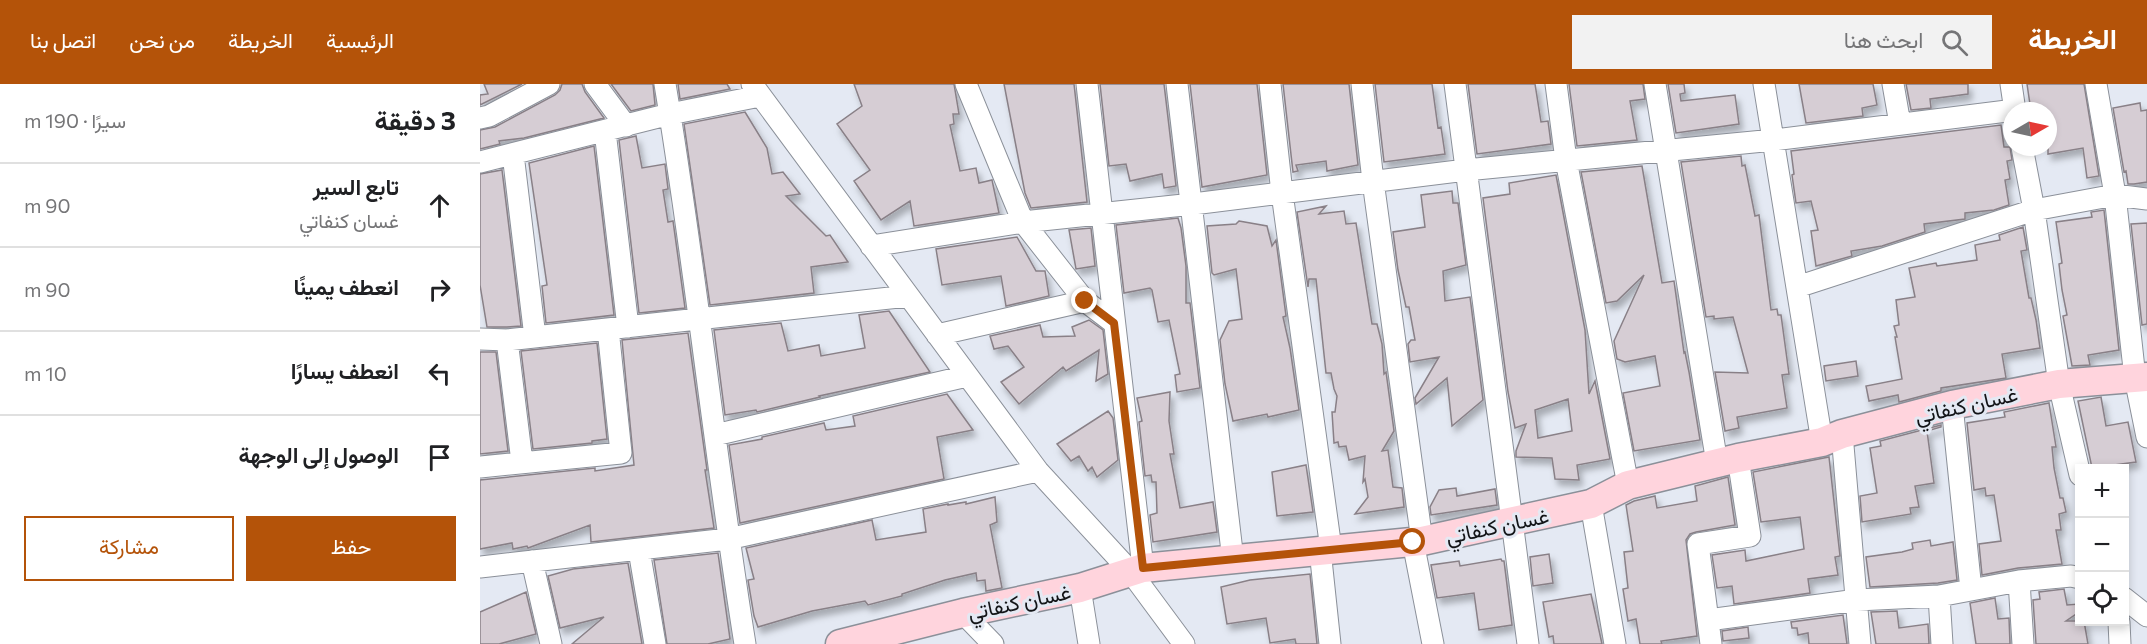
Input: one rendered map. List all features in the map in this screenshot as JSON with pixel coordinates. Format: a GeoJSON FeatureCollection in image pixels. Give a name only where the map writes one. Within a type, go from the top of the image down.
{"type":"FeatureCollection","features":[{"type":"Feature","properties":{"kind":"street"},"geometry":{"type":"LineString","coordinates":[[480,118],[489,116],[549,84]]}},
{"type":"Feature","properties":{"kind":"street"},"geometry":{"type":"LineString","coordinates":[[594,84],[626,126]]}},
{"type":"Feature","properties":{"kind":"street"},"geometry":{"type":"LineString","coordinates":[[665,84],[700,318],[728,539],[745,644]]}},
{"type":"Feature","properties":{"kind":"street"},"geometry":{"type":"LineString","coordinates":[[966,84],[1023,222],[1085,301],[1114,323]]}},
{"type":"Feature","properties":{"kind":"street"},"geometry":{"type":"LineString","coordinates":[[1087,84],[1114,323],[1137,569]]}},
{"type":"Feature","properties":{"kind":"street"},"geometry":{"type":"LineString","coordinates":[[1178,84],[1233,560]]}},
{"type":"Feature","properties":{"kind":"street"},"geometry":{"type":"LineString","coordinates":[[1270,84],[1325,550],[1330,644]]}},
{"type":"Feature","properties":{"kind":"street"},"geometry":{"type":"LineString","coordinates":[[1362,84],[1418,542],[1433,644]]}},
{"type":"Feature","properties":{"kind":"street"},"geometry":{"type":"LineString","coordinates":[[1455,84],[1527,644]]}},
{"type":"Feature","properties":{"kind":"street"},"geometry":{"type":"LineString","coordinates":[[1556,84],[1566,160],[1628,485]]}},
{"type":"Feature","properties":{"kind":"street"},"geometry":{"type":"LineString","coordinates":[[1655,84],[1728,461],[1750,536],[1698,544],[1711,644]]}},
{"type":"Feature","properties":{"kind":"street"},"geometry":{"type":"LineString","coordinates":[[1764,84],[1797,287],[1832,438],[1857,600],[1860,644]]}},
{"type":"Feature","properties":{"kind":"street"},"geometry":{"type":"LineString","coordinates":[[1893,84],[1900,124]]}},
{"type":"Feature","properties":{"kind":"street"},"geometry":{"type":"LineString","coordinates":[[2011,84],[2014,102]]}},
{"type":"Feature","properties":{"kind":"street"},"geometry":{"type":"LineString","coordinates":[[2096,84],[2115,195],[2141,377],[2147,437]]}},
{"type":"Feature","properties":{"kind":"street"},"geometry":{"type":"LineString","coordinates":[[480,162],[626,126],[756,90],[1038,471],[1137,569],[1178,640]]}},
{"type":"Feature","properties":{"kind":"street"},"geometry":{"type":"LineString","coordinates":[[871,246],[1023,222],[1193,204],[1466,170],[1774,140],[2003,111]]}},
{"type":"Feature","properties":{"kind":"street"},"geometry":{"type":"LineString","coordinates":[[480,466],[621,453],[618,328],[605,131]]}},
{"type":"Feature","properties":{"kind":"street"},"geometry":{"type":"LineString","coordinates":[[513,154],[535,337]]}},
{"type":"Feature","properties":{"kind":"street"},"geometry":{"type":"LineString","coordinates":[[2024,156],[2034,210],[2059,384],[2077,464]]}},
{"type":"Feature","properties":{"kind":"street"},"geometry":{"type":"LineString","coordinates":[[1797,287],[2034,210],[2115,195],[2147,199]]}},
{"type":"Feature","properties":{"kind":"street"},"geometry":{"type":"LineString","coordinates":[[480,339],[507,340],[908,296]]}},
{"type":"Feature","properties":{"kind":"street"},"geometry":{"type":"LineString","coordinates":[[937,335],[1085,301]]}},
{"type":"Feature","properties":{"kind":"street"},"geometry":{"type":"LineString","coordinates":[[507,340],[522,462]]}},
{"type":"Feature","properties":{"kind":"street"},"geometry":{"type":"LineString","coordinates":[[715,435],[967,376]]}},
{"type":"Feature","properties":{"kind":"street","name":"غسان كنفاتي"},"geometry":{"type":"LineString","coordinates":[[840,644],[963,613],[1080,588],[1137,569],[1418,542],[1591,504],[1628,485],[1832,438],[1952,405],[2059,384],[2141,377]]}},
{"type":"Feature","properties":{"kind":"street"},"geometry":{"type":"LineString","coordinates":[[1952,405],[1971,590]]}},
{"type":"Feature","properties":{"kind":"street"},"geometry":{"type":"LineString","coordinates":[[480,567],[728,539],[1038,471]]}},
{"type":"Feature","properties":{"kind":"street"},"geometry":{"type":"LineString","coordinates":[[1591,504],[1615,644]]}},
{"type":"Feature","properties":{"kind":"street"},"geometry":{"type":"LineString","coordinates":[[639,550],[655,644]]}},
{"type":"Feature","properties":{"kind":"street"},"geometry":{"type":"LineString","coordinates":[[532,561],[551,644]]}},
{"type":"Feature","properties":{"kind":"street"},"geometry":{"type":"LineString","coordinates":[[1708,620],[1857,600],[1939,596],[2019,581],[2075,577]]}},
{"type":"Feature","properties":{"kind":"street"},"geometry":{"type":"LineString","coordinates":[[2019,581],[2023,644]]}},
{"type":"Feature","properties":{"kind":"street"},"geometry":{"type":"LineString","coordinates":[[1080,588],[1089,644]]}},
{"type":"Feature","properties":{"kind":"street"},"geometry":{"type":"LineString","coordinates":[[1939,596],[1942,644]]}},
{"type":"Feature","properties":{"kind":"street"},"geometry":{"type":"LineString","coordinates":[[2129,602],[2147,616]]}},
{"type":"Feature","properties":{"kind":"street"},"geometry":{"type":"LineString","coordinates":[[963,613],[993,644]]}},
{"type":"Feature","properties":{"kind":"street"},"geometry":{"type":"LineString","coordinates":[[2119,626],[2120,644]]}},
{"type":"Feature","properties":{"kind":"building"},"geometry":{"type":"Polygon","coordinates":[[[484,84],[522,84],[480,105],[480,95],[488,94],[484,84]]]}},
{"type":"Feature","properties":{"kind":"building"},"geometry":{"type":"Polygon","coordinates":[[[562,84],[582,84],[585,92],[604,118],[524,138],[499,141],[500,144],[480,149],[480,130],[495,127],[555,95],[562,84]]]}},
{"type":"Feature","properties":{"kind":"building"},"geometry":{"type":"Polygon","coordinates":[[[611,84],[653,84],[655,105],[631,111],[611,84]]]}},
{"type":"Feature","properties":{"kind":"building"},"geometry":{"type":"Polygon","coordinates":[[[678,84],[727,84],[730,89],[680,99],[678,84]]]}},
{"type":"Feature","properties":{"kind":"building"},"geometry":{"type":"Polygon","coordinates":[[[854,84],[954,84],[959,114],[953,114],[954,124],[950,125],[960,171],[976,168],[979,183],[992,180],[999,213],[914,226],[910,201],[881,220],[854,181],[870,170],[837,124],[862,106],[854,84]]]}},
{"type":"Feature","properties":{"kind":"building"},"geometry":{"type":"Polygon","coordinates":[[[1004,84],[1074,84],[1087,202],[1031,208],[1025,193],[1004,84]]]}},
{"type":"Feature","properties":{"kind":"building"},"geometry":{"type":"Polygon","coordinates":[[[1100,84],[1164,84],[1176,186],[1164,188],[1162,174],[1130,181],[1126,164],[1109,166],[1100,84]]]}},
{"type":"Feature","properties":{"kind":"building"},"geometry":{"type":"Polygon","coordinates":[[[1190,84],[1257,84],[1267,175],[1202,187],[1190,84]]]}},
{"type":"Feature","properties":{"kind":"building"},"geometry":{"type":"Polygon","coordinates":[[[1283,84],[1349,84],[1358,165],[1327,171],[1326,161],[1296,165],[1298,171],[1293,172],[1283,84]]]}},
{"type":"Feature","properties":{"kind":"building"},"geometry":{"type":"Polygon","coordinates":[[[1375,84],[1432,84],[1438,128],[1441,127],[1445,154],[1384,162],[1375,84]]]}},
{"type":"Feature","properties":{"kind":"building"},"geometry":{"type":"Polygon","coordinates":[[[1468,84],[1535,84],[1541,122],[1548,121],[1551,144],[1477,154],[1468,84]]]}},
{"type":"Feature","properties":{"kind":"building"},"geometry":{"type":"Polygon","coordinates":[[[1569,84],[1643,84],[1645,99],[1630,101],[1637,140],[1577,146],[1569,84]]]}},
{"type":"Feature","properties":{"kind":"building"},"geometry":{"type":"Polygon","coordinates":[[[1668,84],[1684,84],[1685,93],[1680,94],[1681,101],[1735,95],[1739,124],[1676,133],[1668,84]]]}},
{"type":"Feature","properties":{"kind":"building"},"geometry":{"type":"Polygon","coordinates":[[[1799,84],[1873,84],[1877,105],[1862,108],[1863,116],[1806,123],[1799,84]]]}},
{"type":"Feature","properties":{"kind":"building"},"geometry":{"type":"Polygon","coordinates":[[[1906,84],[1968,84],[1968,94],[1930,99],[1931,108],[1911,110],[1906,84]]]}},
{"type":"Feature","properties":{"kind":"building"},"geometry":{"type":"Polygon","coordinates":[[[2027,84],[2084,84],[2099,176],[2087,178],[2083,148],[2057,152],[2057,102],[2030,102],[2027,84]]]}},
{"type":"Feature","properties":{"kind":"building"},"geometry":{"type":"Polygon","coordinates":[[[2140,103],[2141,111],[2147,110],[2147,182],[2128,184],[2113,108],[2140,103]]]}},
{"type":"Feature","properties":{"kind":"building"},"geometry":{"type":"Polygon","coordinates":[[[745,112],[767,148],[772,174],[783,172],[800,194],[786,196],[826,236],[830,235],[848,262],[811,267],[814,293],[710,305],[684,124],[745,112]]]}},
{"type":"Feature","properties":{"kind":"building"},"geometry":{"type":"Polygon","coordinates":[[[2001,125],[2003,156],[2011,156],[2012,160],[2007,161],[2010,179],[2005,180],[2009,205],[1994,210],[1965,213],[1965,219],[1924,224],[1925,232],[1882,246],[1851,251],[1852,256],[1816,266],[1811,231],[1818,230],[1811,201],[1796,203],[1791,151],[2001,125]]]}},
{"type":"Feature","properties":{"kind":"building"},"geometry":{"type":"Polygon","coordinates":[[[636,136],[642,168],[665,164],[668,189],[663,190],[668,222],[673,221],[685,308],[639,313],[619,140],[636,136]]]}},
{"type":"Feature","properties":{"kind":"building"},"geometry":{"type":"Polygon","coordinates":[[[594,146],[614,315],[546,323],[542,286],[547,285],[529,163],[594,146]]]}},
{"type":"Feature","properties":{"kind":"building"},"geometry":{"type":"Polygon","coordinates":[[[1741,156],[1742,166],[1745,165],[1755,216],[1759,215],[1771,310],[1777,309],[1778,315],[1781,315],[1789,374],[1782,375],[1787,408],[1737,417],[1739,428],[1725,431],[1715,372],[1748,373],[1733,317],[1714,319],[1714,316],[1706,317],[1681,162],[1741,156]]]}},
{"type":"Feature","properties":{"kind":"building"},"geometry":{"type":"Polygon","coordinates":[[[1642,166],[1662,283],[1674,281],[1700,440],[1634,451],[1623,393],[1660,386],[1655,356],[1625,362],[1617,359],[1614,341],[1644,275],[1617,301],[1606,303],[1581,172],[1642,166]]]}},
{"type":"Feature","properties":{"kind":"building"},"geometry":{"type":"Polygon","coordinates":[[[502,170],[521,326],[487,327],[480,285],[480,174],[502,170]]]}},
{"type":"Feature","properties":{"kind":"building"},"geometry":{"type":"Polygon","coordinates":[[[1556,175],[1585,330],[1589,394],[1595,381],[1610,459],[1577,465],[1579,480],[1555,479],[1552,458],[1516,457],[1526,424],[1515,428],[1508,392],[1483,198],[1510,194],[1509,183],[1556,175]],[[1568,399],[1535,410],[1538,438],[1572,431],[1568,399]]]}},
{"type":"Feature","properties":{"kind":"building"},"geometry":{"type":"Polygon","coordinates":[[[1452,191],[1453,203],[1458,203],[1466,265],[1443,271],[1445,301],[1470,297],[1483,400],[1452,426],[1447,378],[1416,404],[1415,398],[1439,357],[1410,362],[1408,344],[1411,340],[1415,340],[1409,307],[1406,307],[1398,270],[1393,232],[1425,227],[1421,195],[1452,191]]]}},
{"type":"Feature","properties":{"kind":"building"},"geometry":{"type":"Polygon","coordinates":[[[1326,206],[1319,214],[1344,211],[1346,224],[1356,223],[1372,324],[1377,324],[1382,344],[1384,374],[1386,372],[1394,431],[1382,451],[1388,450],[1393,487],[1402,488],[1404,507],[1355,514],[1368,497],[1365,479],[1363,482],[1365,456],[1349,460],[1346,446],[1339,447],[1338,442],[1334,443],[1332,412],[1335,412],[1337,396],[1331,373],[1326,373],[1316,279],[1309,279],[1308,287],[1297,212],[1326,206]]]}},
{"type":"Feature","properties":{"kind":"building"},"geometry":{"type":"Polygon","coordinates":[[[2104,210],[2119,350],[2088,355],[2090,365],[2072,366],[2063,316],[2067,315],[2062,290],[2059,264],[2062,263],[2056,222],[2092,217],[2091,212],[2104,210]]]}},
{"type":"Feature","properties":{"kind":"building"},"geometry":{"type":"Polygon","coordinates":[[[1178,218],[1186,266],[1186,303],[1190,303],[1200,388],[1177,392],[1175,375],[1180,374],[1169,320],[1158,322],[1150,288],[1124,293],[1116,225],[1178,218]]]}},
{"type":"Feature","properties":{"kind":"building"},"geometry":{"type":"Polygon","coordinates":[[[1239,221],[1267,226],[1272,246],[1276,240],[1286,316],[1283,317],[1299,410],[1268,417],[1267,414],[1233,421],[1225,384],[1220,340],[1229,321],[1242,319],[1236,269],[1214,275],[1212,273],[1207,226],[1236,224],[1239,221]]]}},
{"type":"Feature","properties":{"kind":"building"},"geometry":{"type":"Polygon","coordinates":[[[2147,223],[2147,324],[2142,325],[2131,224],[2147,223]]]}},
{"type":"Feature","properties":{"kind":"building"},"geometry":{"type":"Polygon","coordinates":[[[2023,227],[2027,250],[2021,251],[2040,348],[2002,354],[2006,378],[1941,388],[1941,391],[1899,402],[1898,395],[1869,401],[1866,386],[1902,379],[1894,326],[1899,325],[1896,300],[1915,297],[1909,268],[1936,263],[1937,266],[1977,260],[1975,245],[2000,240],[1999,235],[2023,227]]]}},
{"type":"Feature","properties":{"kind":"building"},"geometry":{"type":"Polygon","coordinates":[[[1091,228],[1095,266],[1076,269],[1069,230],[1091,228]]]}},
{"type":"Feature","properties":{"kind":"building"},"geometry":{"type":"Polygon","coordinates":[[[1017,237],[1036,271],[1045,271],[1049,296],[1006,306],[1001,276],[942,285],[936,249],[1017,237]]]}},
{"type":"Feature","properties":{"kind":"building"},"geometry":{"type":"Polygon","coordinates":[[[889,311],[930,372],[757,412],[756,410],[725,415],[714,330],[781,323],[788,351],[819,345],[821,356],[865,348],[859,315],[889,311]]]}},
{"type":"Feature","properties":{"kind":"building"},"geometry":{"type":"Polygon","coordinates":[[[1089,320],[1103,330],[1108,374],[1096,381],[1099,350],[1066,371],[1063,367],[1019,404],[1001,382],[1024,367],[1008,346],[994,349],[990,336],[1040,325],[1043,337],[1075,336],[1072,327],[1089,320]]]}},
{"type":"Feature","properties":{"kind":"building"},"geometry":{"type":"Polygon","coordinates":[[[688,333],[714,528],[591,542],[590,525],[528,548],[527,546],[513,549],[512,543],[480,549],[480,480],[595,468],[595,471],[634,465],[622,340],[688,333]]]}},
{"type":"Feature","properties":{"kind":"building"},"geometry":{"type":"Polygon","coordinates":[[[597,343],[607,439],[592,441],[592,443],[533,449],[521,351],[597,343]]]}},
{"type":"Feature","properties":{"kind":"building"},"geometry":{"type":"Polygon","coordinates":[[[480,352],[496,352],[508,451],[480,454],[480,352]]]}},
{"type":"Feature","properties":{"kind":"building"},"geometry":{"type":"Polygon","coordinates":[[[1856,361],[1858,376],[1826,381],[1824,366],[1856,361]]]}},
{"type":"Feature","properties":{"kind":"building"},"geometry":{"type":"Polygon","coordinates":[[[1170,392],[1169,421],[1174,454],[1170,454],[1180,508],[1213,502],[1217,532],[1153,542],[1150,515],[1157,513],[1156,482],[1152,482],[1151,475],[1145,476],[1139,422],[1142,421],[1137,398],[1170,392]]]}},
{"type":"Feature","properties":{"kind":"building"},"geometry":{"type":"Polygon","coordinates":[[[947,394],[973,430],[937,437],[944,479],[740,523],[729,445],[824,423],[826,430],[855,426],[853,416],[947,394]]]}},
{"type":"Feature","properties":{"kind":"building"},"geometry":{"type":"Polygon","coordinates":[[[2101,397],[2106,426],[2128,422],[2136,462],[2091,464],[2078,401],[2101,397]]]}},
{"type":"Feature","properties":{"kind":"building"},"geometry":{"type":"Polygon","coordinates":[[[2049,403],[2056,447],[2052,447],[2054,468],[2060,498],[2063,498],[2066,512],[2059,514],[2061,530],[2056,530],[2062,564],[2018,568],[1982,575],[1979,544],[2001,541],[1994,495],[1986,496],[1985,488],[1974,490],[1967,423],[2005,417],[2004,412],[2049,403]]]}},
{"type":"Feature","properties":{"kind":"building"},"geometry":{"type":"Polygon","coordinates":[[[1108,411],[1113,418],[1118,460],[1097,477],[1092,467],[1088,471],[1079,456],[1071,461],[1057,444],[1108,411]]]}},
{"type":"Feature","properties":{"kind":"building"},"geometry":{"type":"Polygon","coordinates":[[[1941,425],[1941,427],[1927,431],[1934,483],[1915,486],[1919,507],[1910,508],[1911,514],[1862,522],[1860,496],[1877,493],[1870,448],[1881,446],[1880,441],[1941,425]]]}},
{"type":"Feature","properties":{"kind":"building"},"geometry":{"type":"Polygon","coordinates":[[[1829,457],[1840,556],[1835,557],[1838,575],[1808,579],[1810,593],[1734,604],[1732,586],[1717,588],[1712,555],[1745,550],[1746,561],[1804,549],[1800,517],[1761,522],[1753,472],[1829,457]]]}},
{"type":"Feature","properties":{"kind":"building"},"geometry":{"type":"Polygon","coordinates":[[[1306,465],[1313,512],[1277,516],[1272,472],[1306,465]]]}},
{"type":"Feature","properties":{"kind":"building"},"geometry":{"type":"Polygon","coordinates":[[[1728,477],[1735,525],[1696,532],[1690,534],[1686,540],[1697,636],[1661,641],[1662,644],[1640,644],[1636,619],[1628,621],[1623,589],[1628,588],[1624,552],[1633,551],[1626,505],[1655,496],[1657,508],[1697,501],[1695,486],[1728,477]]]}},
{"type":"Feature","properties":{"kind":"building"},"geometry":{"type":"Polygon","coordinates":[[[1456,488],[1457,496],[1495,489],[1497,505],[1431,515],[1430,507],[1439,490],[1456,488]]]}},
{"type":"Feature","properties":{"kind":"building"},"geometry":{"type":"Polygon","coordinates":[[[995,497],[997,522],[990,525],[1002,588],[986,591],[985,580],[977,581],[976,573],[945,580],[902,594],[902,596],[868,605],[865,601],[812,611],[758,627],[748,580],[754,579],[746,548],[872,520],[876,540],[926,532],[923,509],[948,504],[966,502],[966,504],[995,497]]]}},
{"type":"Feature","properties":{"kind":"building"},"geometry":{"type":"Polygon","coordinates":[[[1930,540],[1931,546],[1953,542],[1957,580],[1870,587],[1866,557],[1902,552],[1913,549],[1912,543],[1930,540]]]}},
{"type":"Feature","properties":{"kind":"building"},"geometry":{"type":"Polygon","coordinates":[[[718,553],[730,639],[708,644],[667,644],[654,560],[718,553]]]}},
{"type":"Feature","properties":{"kind":"building"},"geometry":{"type":"Polygon","coordinates":[[[1549,554],[1553,583],[1533,586],[1530,557],[1549,554]]]}},
{"type":"Feature","properties":{"kind":"building"},"geometry":{"type":"Polygon","coordinates":[[[1501,559],[1504,561],[1512,625],[1479,630],[1474,593],[1437,598],[1431,565],[1459,561],[1460,566],[1501,559]]]}},
{"type":"Feature","properties":{"kind":"building"},"geometry":{"type":"Polygon","coordinates":[[[628,563],[642,644],[572,644],[604,617],[560,628],[548,576],[573,569],[628,563]]]}},
{"type":"Feature","properties":{"kind":"building"},"geometry":{"type":"Polygon","coordinates":[[[1310,574],[1317,644],[1296,644],[1295,639],[1270,643],[1266,618],[1227,624],[1221,587],[1250,580],[1310,574]]]}},
{"type":"Feature","properties":{"kind":"building"},"geometry":{"type":"Polygon","coordinates":[[[2064,589],[2067,605],[2075,604],[2075,615],[2066,621],[2075,621],[2075,626],[2085,626],[2088,644],[2036,644],[2033,600],[2040,599],[2039,592],[2064,589]]]}},
{"type":"Feature","properties":{"kind":"building"},"geometry":{"type":"Polygon","coordinates":[[[526,592],[536,634],[499,644],[480,644],[480,612],[526,592]]]}},
{"type":"Feature","properties":{"kind":"building"},"geometry":{"type":"Polygon","coordinates":[[[1591,594],[1602,644],[1554,644],[1553,636],[1549,637],[1543,602],[1591,594]]]}},
{"type":"Feature","properties":{"kind":"building"},"geometry":{"type":"Polygon","coordinates":[[[1995,598],[1998,619],[2009,618],[2010,644],[1976,644],[1970,603],[1995,598]]]}},
{"type":"Feature","properties":{"kind":"building"},"geometry":{"type":"Polygon","coordinates":[[[1897,611],[1899,628],[1928,624],[1929,644],[1876,644],[1871,612],[1897,611]]]}},
{"type":"Feature","properties":{"kind":"building"},"geometry":{"type":"Polygon","coordinates":[[[1843,615],[1847,644],[1809,644],[1808,633],[1798,635],[1797,628],[1792,628],[1791,622],[1843,615]]]}},
{"type":"Feature","properties":{"kind":"building"},"geometry":{"type":"Polygon","coordinates":[[[1748,627],[1749,638],[1723,641],[1722,631],[1748,627]]]}},
{"type":"Feature","properties":{"kind":"route"},"geometry":{"type":"LineString","coordinates":[[1085,301],[1114,323],[1143,568],[1413,542]]}}]}
